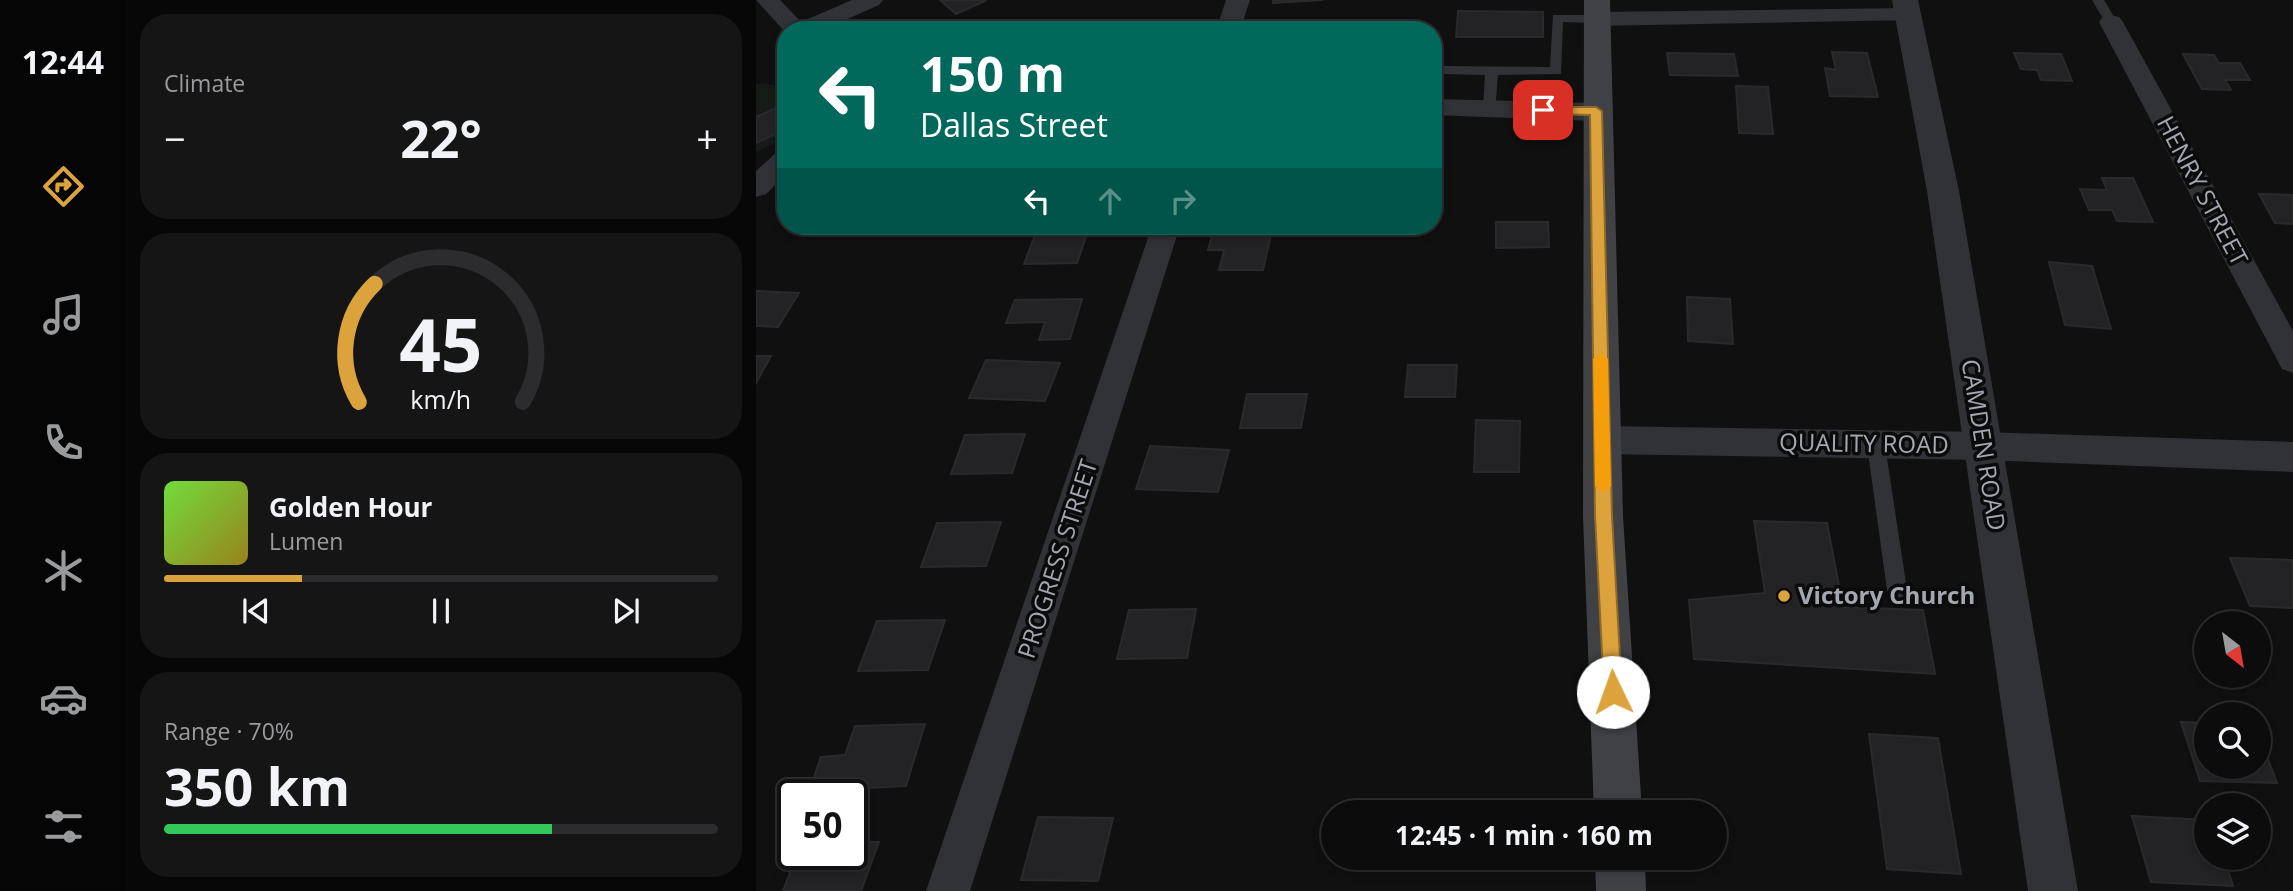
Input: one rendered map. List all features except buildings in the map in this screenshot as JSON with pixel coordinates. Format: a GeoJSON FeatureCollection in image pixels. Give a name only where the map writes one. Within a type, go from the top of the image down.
{"type":"FeatureCollection","features":[{"type":"Feature","properties":{"kind":"main road"},"geometry":{"type":"LineString","coordinates":[[1597,9],[1596,111],[1602,440],[1617,800]]}},
{"type":"Feature","properties":{"kind":"main road"},"geometry":{"type":"LineString","coordinates":[[1620,870],[1621,891]]}},
{"type":"Feature","properties":{"kind":"street"},"geometry":{"type":"LineString","coordinates":[[767,0],[787,21]]}},
{"type":"Feature","properties":{"kind":"street"},"geometry":{"type":"LineString","coordinates":[[823,21],[871,0]]}},
{"type":"Feature","properties":{"kind":"street"},"geometry":{"type":"LineString","coordinates":[[1231,21],[1237,0]]}},
{"type":"Feature","properties":{"kind":"street"},"geometry":{"type":"LineString","coordinates":[[1597,9],[1906,7]]}},
{"type":"Feature","properties":{"kind":"street","name":"CAMDEN ROAD"},"geometry":{"type":"LineString","coordinates":[[1906,7],[1943,191],[2053,891]]}},
{"type":"Feature","properties":{"kind":"street","name":"HENRY STREET"},"geometry":{"type":"LineString","coordinates":[[2104,11],[2293,360]]}},
{"type":"Feature","properties":{"kind":"street"},"geometry":{"type":"LineString","coordinates":[[1442,107],[1596,111]]}},
{"type":"Feature","properties":{"kind":"street"},"geometry":{"type":"LineString","coordinates":[[756,161],[777,153]]}},
{"type":"Feature","properties":{"kind":"street"},"geometry":{"type":"LineString","coordinates":[[756,187],[777,167]]}},
{"type":"Feature","properties":{"kind":"street","name":"PROGRESS STREET"},"geometry":{"type":"LineString","coordinates":[[948,891],[1163,235]]}},
{"type":"Feature","properties":{"kind":"street","name":"QUALITY ROAD"},"geometry":{"type":"LineString","coordinates":[[1602,440],[1983,446],[2293,457]]}},
{"type":"Feature","properties":{"kind":"lane"},"geometry":{"type":"LineString","coordinates":[[1443,70],[1556,71],[1557,18],[1597,9]]}},
{"type":"Feature","properties":{"kind":"lane"},"geometry":{"type":"LineString","coordinates":[[1490,109],[1492,70]]}},
{"type":"Feature","properties":{"kind":"lane"},"geometry":{"type":"LineString","coordinates":[[1876,445],[1897,590]]}},
{"type":"Feature","properties":{"kind":"shaded area"},"geometry":{"type":"Polygon","coordinates":[[[763,83],[777,86],[777,142],[756,152],[756,85],[763,83]]]}},
{"type":"Feature","properties":{"kind":"slow traffic"},"geometry":{"type":"LineString","coordinates":[[1601,359],[1603,486]]}},
{"type":"Feature","properties":{"kind":"place","name":"Victory Church"},"geometry":{"type":"Point","coordinates":[1784,596]}},
{"type":"Feature","properties":{"kind":"route"},"geometry":{"type":"LineString","coordinates":[[1543,110],[1596,111],[1603,516],[1613,692]]}}]}
